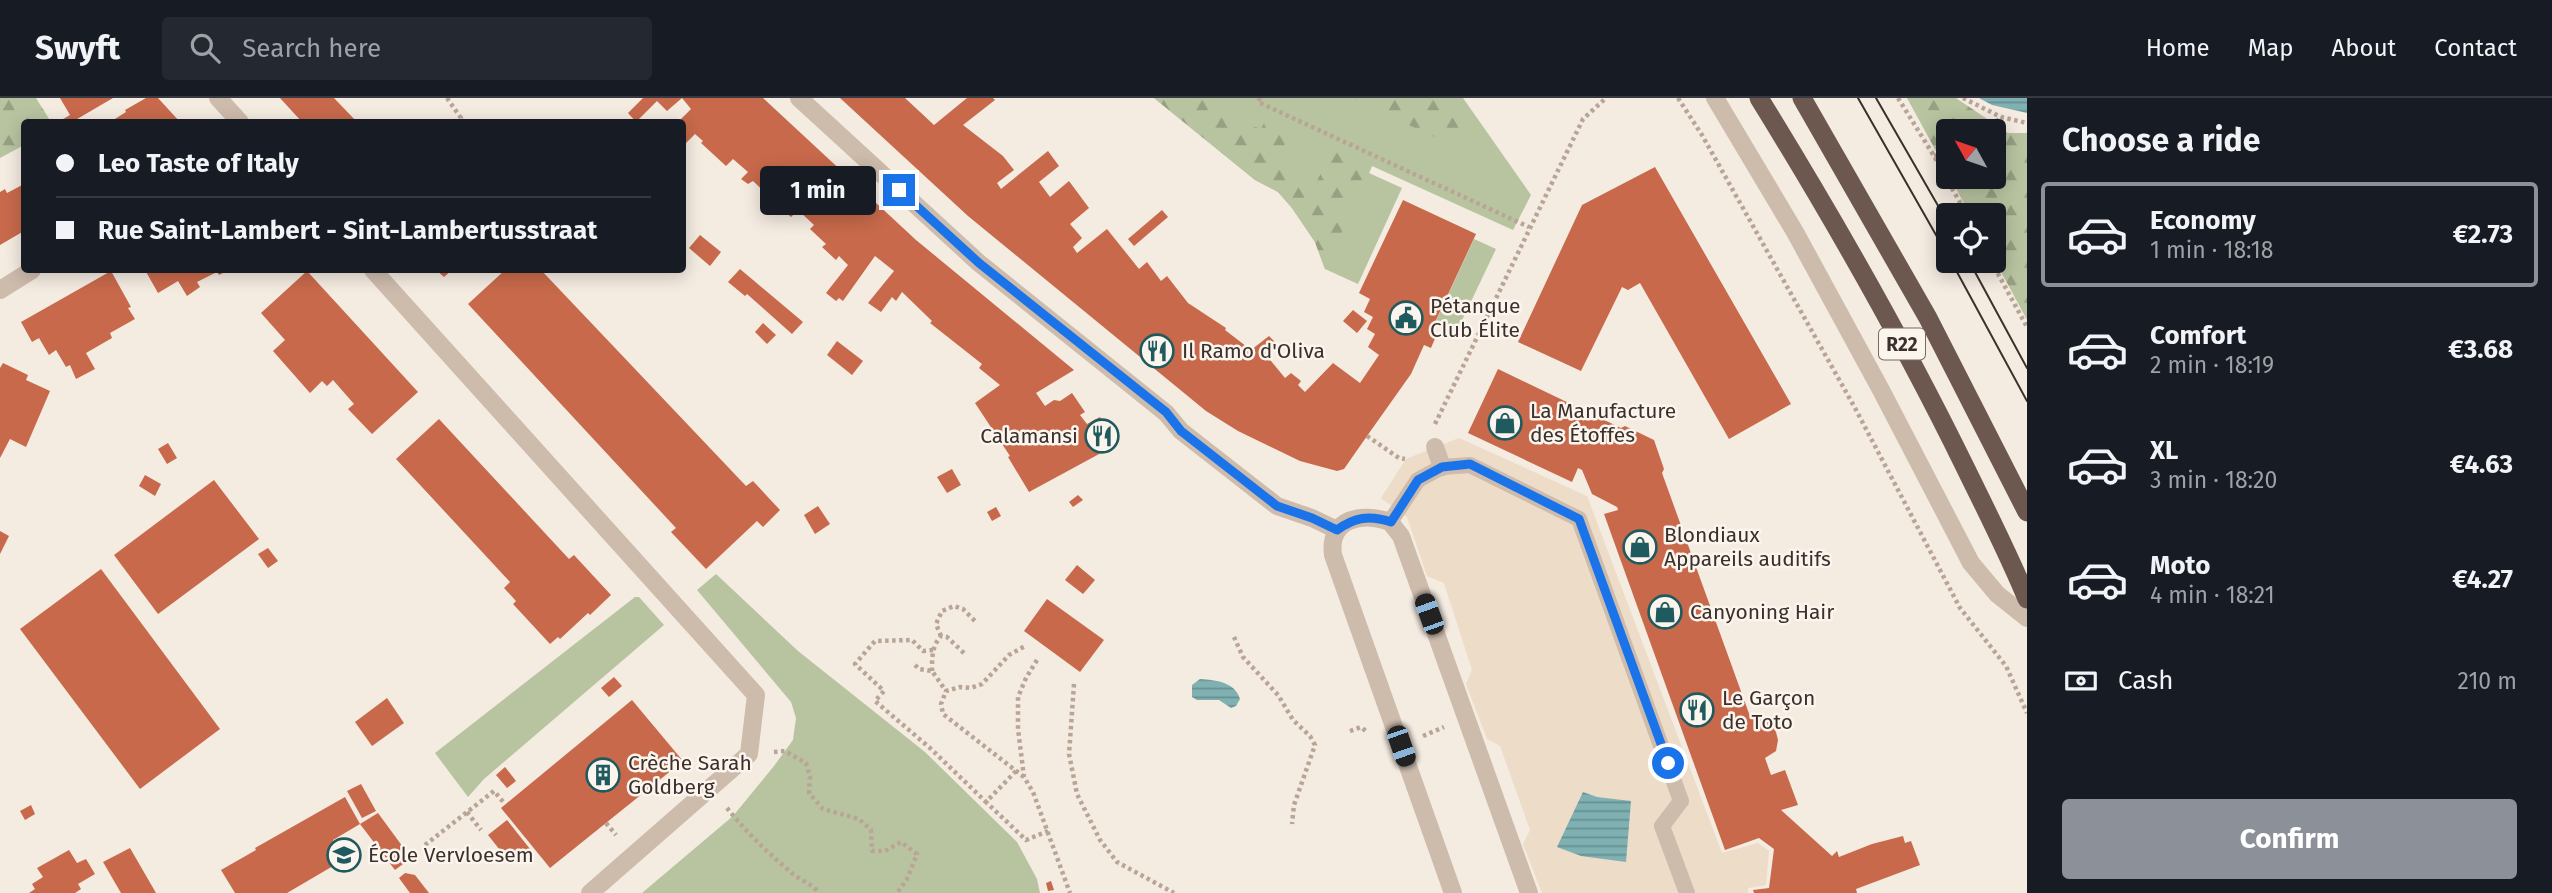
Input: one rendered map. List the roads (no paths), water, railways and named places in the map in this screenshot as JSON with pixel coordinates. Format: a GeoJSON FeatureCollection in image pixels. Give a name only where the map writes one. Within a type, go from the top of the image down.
{"type":"FeatureCollection","features":[{"type":"Feature","properties":{"kind":"highway","name":"R22"},"geometry":{"type":"LineString","coordinates":[[1759,98],[1811,183],[1924,383],[2027,599]]}},
{"type":"Feature","properties":{"kind":"highway","name":"R22"},"geometry":{"type":"LineString","coordinates":[[1802,98],[1928,318],[2027,512]]}},
{"type":"Feature","properties":{"kind":"street"},"geometry":{"type":"LineString","coordinates":[[218,98],[237,119]]}},
{"type":"Feature","properties":{"kind":"street"},"geometry":{"type":"LineString","coordinates":[[799,98],[979,263],[1166,412],[1181,431],[1277,506],[1337,530]]}},
{"type":"Feature","properties":{"kind":"street"},"geometry":{"type":"LineString","coordinates":[[1715,98],[1815,269],[1971,563],[1997,594],[2027,618]]}},
{"type":"Feature","properties":{"kind":"street"},"geometry":{"type":"LineString","coordinates":[[0,290],[27,273]]}},
{"type":"Feature","properties":{"kind":"street"},"geometry":{"type":"LineString","coordinates":[[376,273],[756,695],[749,754],[590,893]]}},
{"type":"Feature","properties":{"kind":"street"},"geometry":{"type":"LineString","coordinates":[[1435,447],[1442,467]]}},
{"type":"Feature","properties":{"kind":"street"},"geometry":{"type":"LineString","coordinates":[[1452,893],[1332,555],[1331,542],[1337,530],[1349,521],[1364,517],[1391,522],[1401,536],[1529,893]]}},
{"type":"Feature","properties":{"kind":"lane"},"geometry":{"type":"LineString","coordinates":[[1391,522],[1418,480],[1442,467],[1470,464],[1579,519],[1681,801],[1662,826],[1687,893]]}},
{"type":"Feature","properties":{"kind":"water"},"geometry":{"type":"Polygon","coordinates":[[[1979,98],[2027,98],[2027,113],[1992,105],[1979,98]]]}},
{"type":"Feature","properties":{"kind":"water"},"geometry":{"type":"Polygon","coordinates":[[[1200,679],[1229,685],[1238,693],[1240,699],[1236,706],[1231,708],[1219,700],[1197,700],[1192,697],[1192,685],[1200,679]]]}},
{"type":"Feature","properties":{"kind":"water"},"geometry":{"type":"Polygon","coordinates":[[[1583,792],[1597,797],[1631,801],[1626,862],[1581,856],[1557,847],[1583,792]]]}},
{"type":"Feature","properties":{"kind":"tram line"},"geometry":{"type":"LineString","coordinates":[[1858,98],[1936,235]]}},
{"type":"Feature","properties":{"kind":"tram line"},"geometry":{"type":"LineString","coordinates":[[1876,98],[1936,203]]}},
{"type":"Feature","properties":{"kind":"tram line"},"geometry":{"type":"LineString","coordinates":[[1958,273],[2027,401]]}},
{"type":"Feature","properties":{"kind":"tram line"},"geometry":{"type":"LineString","coordinates":[[1976,273],[2027,368]]}},
{"type":"Feature","properties":{"kind":"place","name":"Pétanque Club Élite"},"geometry":{"type":"Point","coordinates":[1406,318]}},
{"type":"Feature","properties":{"kind":"place","name":"Il Ramo d'Oliva"},"geometry":{"type":"Point","coordinates":[1157,351]}},
{"type":"Feature","properties":{"kind":"place","name":"La Manufacture des Étoffes"},"geometry":{"type":"Point","coordinates":[1505,423]}},
{"type":"Feature","properties":{"kind":"place","name":"Calamansi"},"geometry":{"type":"Point","coordinates":[1102,436]}},
{"type":"Feature","properties":{"kind":"place","name":"Blondiaux Appareils auditifs"},"geometry":{"type":"Point","coordinates":[1640,547]}},
{"type":"Feature","properties":{"kind":"place","name":"Canyoning Hair"},"geometry":{"type":"Point","coordinates":[1665,612]}},
{"type":"Feature","properties":{"kind":"place","name":"Le Garçon de Toto"},"geometry":{"type":"Point","coordinates":[1697,710]}},
{"type":"Feature","properties":{"kind":"place","name":"Crèche Sarah Goldberg"},"geometry":{"type":"Point","coordinates":[603,775]}},
{"type":"Feature","properties":{"kind":"place","name":"École Vervloesem"},"geometry":{"type":"Point","coordinates":[344,855]}}]}
